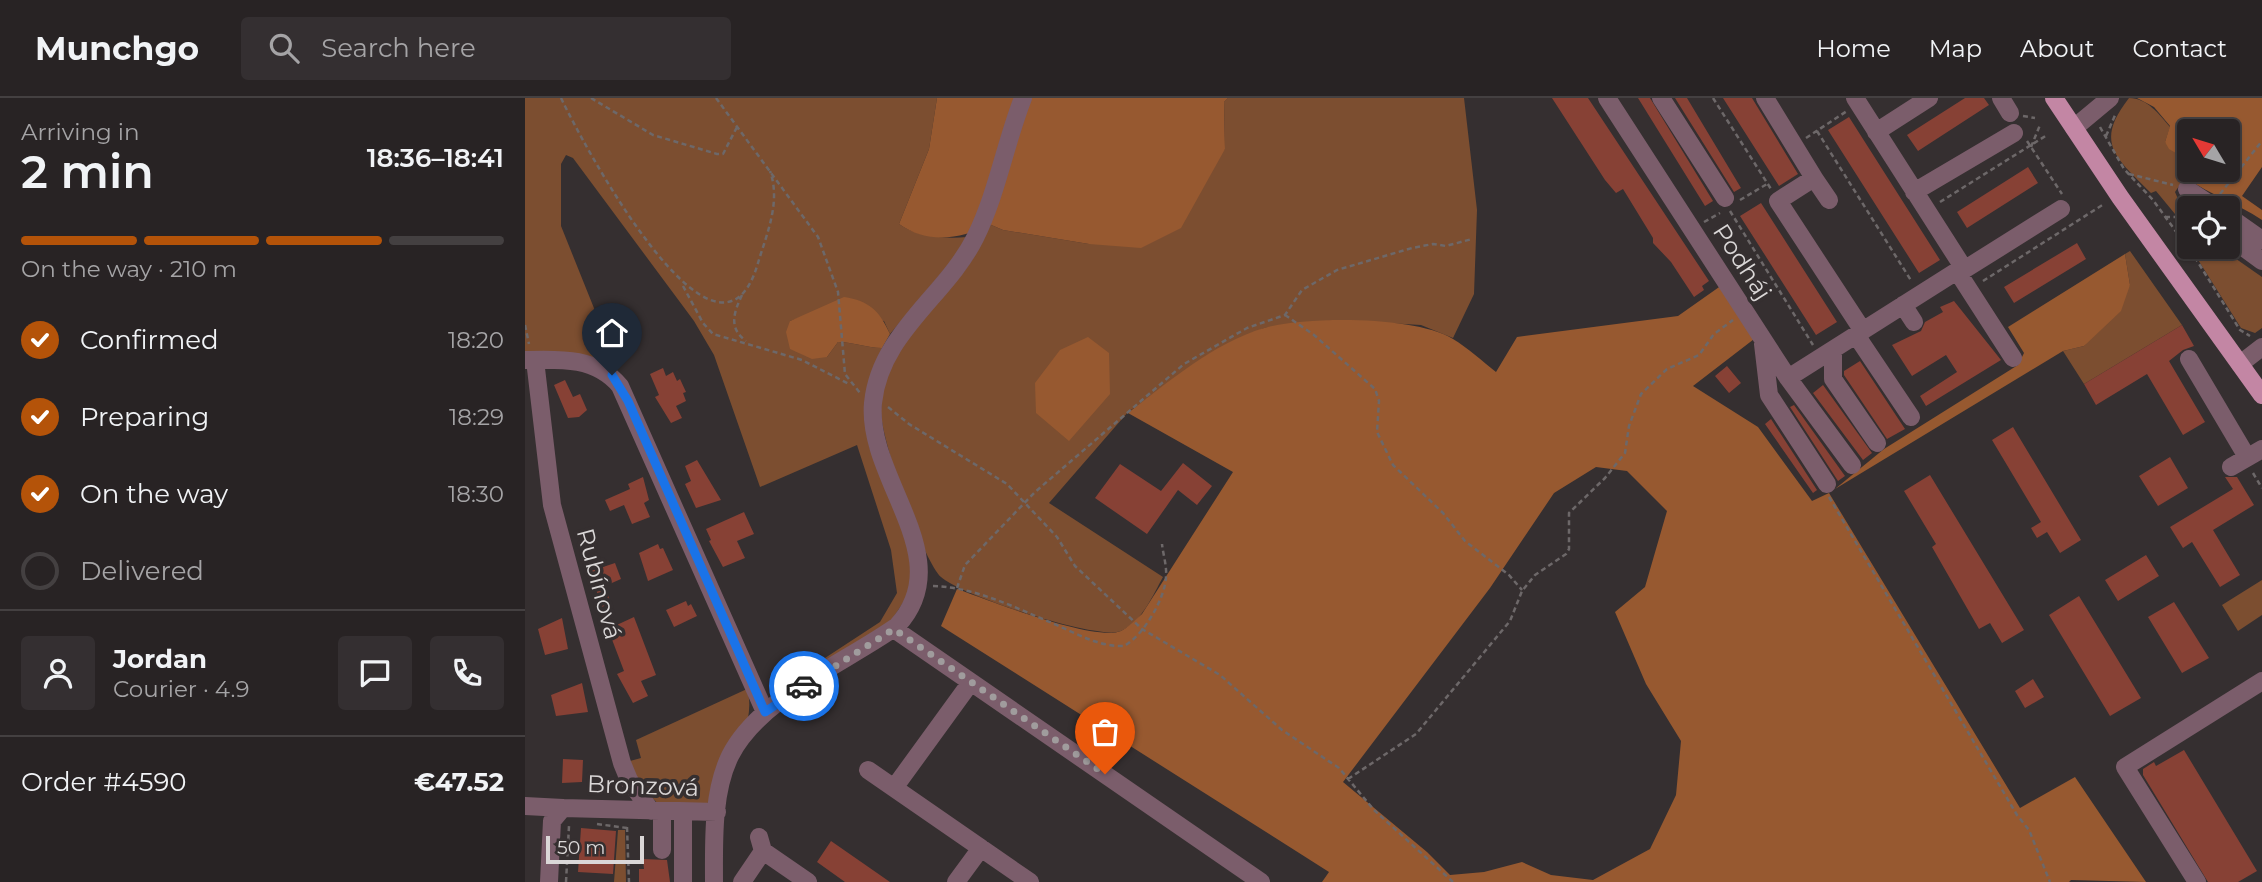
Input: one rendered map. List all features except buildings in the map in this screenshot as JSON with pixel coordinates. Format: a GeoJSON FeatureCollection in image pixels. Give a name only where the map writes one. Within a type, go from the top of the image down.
{"type":"FeatureCollection","features":[{"type":"Feature","properties":{"kind":"main road"},"geometry":{"type":"LineString","coordinates":[[2054,98],[2262,395]]}},
{"type":"Feature","properties":{"kind":"street"},"geometry":{"type":"LineString","coordinates":[[714,882],[720,786],[730,756],[765,712],[894,629],[912,607],[919,585],[916,546],[874,436],[873,402],[881,371],[897,339],[957,268],[975,237],[1023,98]]}},
{"type":"Feature","properties":{"kind":"street","name":"Podháj"},"geometry":{"type":"LineString","coordinates":[[1607,98],[1788,378],[1852,465]]}},
{"type":"Feature","properties":{"kind":"street"},"geometry":{"type":"LineString","coordinates":[[1661,98],[1731,200]]}},
{"type":"Feature","properties":{"kind":"street"},"geometry":{"type":"LineString","coordinates":[[1765,98],[1829,200]]}},
{"type":"Feature","properties":{"kind":"street"},"geometry":{"type":"LineString","coordinates":[[1876,132],[1929,98]]}},
{"type":"Feature","properties":{"kind":"street"},"geometry":{"type":"LineString","coordinates":[[1856,101],[1961,264],[1958,272]]}},
{"type":"Feature","properties":{"kind":"street"},"geometry":{"type":"LineString","coordinates":[[2074,128],[2091,113],[2116,101]]}},
{"type":"Feature","properties":{"kind":"street"},"geometry":{"type":"LineString","coordinates":[[1914,192],[2019,135]]}},
{"type":"Feature","properties":{"kind":"street"},"geometry":{"type":"LineString","coordinates":[[1814,178],[1778,201],[1910,417]]}},
{"type":"Feature","properties":{"kind":"street"},"geometry":{"type":"LineString","coordinates":[[2187,189],[2197,196]]}},
{"type":"Feature","properties":{"kind":"street"},"geometry":{"type":"LineString","coordinates":[[1788,378],[1920,294],[2068,209]]}},
{"type":"Feature","properties":{"kind":"street"},"geometry":{"type":"LineString","coordinates":[[2240,224],[2262,240]]}},
{"type":"Feature","properties":{"kind":"street"},"geometry":{"type":"LineString","coordinates":[[2240,245],[2262,261]]}},
{"type":"Feature","properties":{"kind":"street"},"geometry":{"type":"LineString","coordinates":[[1958,272],[2013,358]]}},
{"type":"Feature","properties":{"kind":"street"},"geometry":{"type":"LineString","coordinates":[[1903,305],[1914,322]]}},
{"type":"Feature","properties":{"kind":"street"},"geometry":{"type":"LineString","coordinates":[[1762,338],[1769,395],[1827,484]]}},
{"type":"Feature","properties":{"kind":"street"},"geometry":{"type":"LineString","coordinates":[[2240,364],[2261,348]]}},
{"type":"Feature","properties":{"kind":"street"},"geometry":{"type":"LineString","coordinates":[[1827,354],[1833,379],[1877,443]]}},
{"type":"Feature","properties":{"kind":"street"},"geometry":{"type":"LineString","coordinates":[[2189,359],[2251,456]]}},
{"type":"Feature","properties":{"kind":"street"},"geometry":{"type":"LineString","coordinates":[[530,360],[585,362],[599,367],[620,386],[765,712]]}},
{"type":"Feature","properties":{"kind":"street","name":"Rubínová"},"geometry":{"type":"LineString","coordinates":[[530,360],[552,505],[622,764],[629,780],[656,811]]}},
{"type":"Feature","properties":{"kind":"street"},"geometry":{"type":"LineString","coordinates":[[894,629],[1261,882]]}},
{"type":"Feature","properties":{"kind":"street"},"geometry":{"type":"LineString","coordinates":[[2197,882],[2125,767],[2262,681]]}},
{"type":"Feature","properties":{"kind":"street"},"geometry":{"type":"LineString","coordinates":[[894,789],[971,682]]}},
{"type":"Feature","properties":{"kind":"street"},"geometry":{"type":"LineString","coordinates":[[868,770],[1030,882]]}},
{"type":"Feature","properties":{"kind":"street"},"geometry":{"type":"LineString","coordinates":[[525,806],[567,808]]}},
{"type":"Feature","properties":{"kind":"street","name":"Bronzová"},"geometry":{"type":"LineString","coordinates":[[549,882],[552,821],[567,808],[717,813]]}},
{"type":"Feature","properties":{"kind":"street"},"geometry":{"type":"LineString","coordinates":[[656,811],[662,850]]}},
{"type":"Feature","properties":{"kind":"street"},"geometry":{"type":"LineString","coordinates":[[683,812],[683,882]]}},
{"type":"Feature","properties":{"kind":"street"},"geometry":{"type":"LineString","coordinates":[[742,882],[761,844],[808,882]]}},
{"type":"Feature","properties":{"kind":"street"},"geometry":{"type":"LineString","coordinates":[[956,882],[981,848]]}},
{"type":"Feature","properties":{"kind":"path"},"geometry":{"type":"LineString","coordinates":[[561,98],[607,183],[681,283],[703,323],[713,334],[730,341],[749,342]]}},
{"type":"Feature","properties":{"kind":"path"},"geometry":{"type":"LineString","coordinates":[[591,98],[653,135],[717,154],[723,154],[737,127]]}},
{"type":"Feature","properties":{"kind":"path"},"geometry":{"type":"LineString","coordinates":[[716,98],[808,220],[830,264],[838,292],[843,363],[849,384]]}},
{"type":"Feature","properties":{"kind":"path"},"geometry":{"type":"LineString","coordinates":[[1713,98],[1778,201]]}},
{"type":"Feature","properties":{"kind":"path"},"geometry":{"type":"LineString","coordinates":[[1794,145],[1856,101]]}},
{"type":"Feature","properties":{"kind":"path"},"geometry":{"type":"LineString","coordinates":[[2106,136],[2116,101]]}},
{"type":"Feature","properties":{"kind":"path"},"geometry":{"type":"LineString","coordinates":[[2091,113],[2106,136],[2109,147],[2196,259],[2240,330],[2261,348]]}},
{"type":"Feature","properties":{"kind":"path"},"geometry":{"type":"LineString","coordinates":[[2031,146],[2040,125]]}},
{"type":"Feature","properties":{"kind":"path"},"geometry":{"type":"LineString","coordinates":[[1817,131],[1920,294]]}},
{"type":"Feature","properties":{"kind":"path"},"geometry":{"type":"LineString","coordinates":[[2019,135],[2031,146],[2068,209],[2080,220]]}},
{"type":"Feature","properties":{"kind":"path"},"geometry":{"type":"LineString","coordinates":[[1926,211],[2047,135]]}},
{"type":"Feature","properties":{"kind":"path"},"geometry":{"type":"LineString","coordinates":[[2220,196],[2262,141]]}},
{"type":"Feature","properties":{"kind":"path"},"geometry":{"type":"LineString","coordinates":[[769,168],[776,188],[773,212],[754,278],[742,294],[734,312],[733,326],[738,335],[749,342],[801,360],[849,384],[873,402],[894,410],[909,424],[1007,484],[1057,537],[1075,566],[1142,629],[1220,675],[1282,730],[1339,768],[1374,810],[1453,882]]}},
{"type":"Feature","properties":{"kind":"path"},"geometry":{"type":"LineString","coordinates":[[2129,174],[2187,189]]}},
{"type":"Feature","properties":{"kind":"path"},"geometry":{"type":"LineString","coordinates":[[1731,200],[1767,184]]}},
{"type":"Feature","properties":{"kind":"path"},"geometry":{"type":"LineString","coordinates":[[1969,289],[2104,204]]}},
{"type":"Feature","properties":{"kind":"path"},"geometry":{"type":"LineString","coordinates":[[1692,230],[1728,208],[1827,354]]}},
{"type":"Feature","properties":{"kind":"path"},"geometry":{"type":"LineString","coordinates":[[2165,217],[2177,217]]}},
{"type":"Feature","properties":{"kind":"path"},"geometry":{"type":"LineString","coordinates":[[957,588],[965,565],[1025,503],[1079,452],[1184,364],[1247,328],[1285,315],[1302,290],[1337,270],[1412,248],[1433,244],[1446,246],[1472,239]]}},
{"type":"Feature","properties":{"kind":"path"},"geometry":{"type":"LineString","coordinates":[[681,283],[712,302],[727,302],[742,294]]}},
{"type":"Feature","properties":{"kind":"path"},"geometry":{"type":"LineString","coordinates":[[1348,779],[1416,734],[1510,621],[1522,591],[1535,575],[1569,549],[1569,513],[1605,478],[1625,453],[1629,426],[1641,394],[1667,369],[1699,355],[1704,345],[1733,322],[1742,307]]}},
{"type":"Feature","properties":{"kind":"path"},"geometry":{"type":"LineString","coordinates":[[1285,315],[1314,335],[1375,389],[1379,401],[1377,432],[1393,465],[1443,513],[1465,541],[1509,575],[1522,591]]}},
{"type":"Feature","properties":{"kind":"path"},"geometry":{"type":"LineString","coordinates":[[525,325],[530,360]]}},
{"type":"Feature","properties":{"kind":"path"},"geometry":{"type":"LineString","coordinates":[[2251,456],[2262,488]]}},
{"type":"Feature","properties":{"kind":"path"},"geometry":{"type":"LineString","coordinates":[[1827,484],[1826,493],[2017,816],[2029,830],[2050,882]]}},
{"type":"Feature","properties":{"kind":"path"},"geometry":{"type":"LineString","coordinates":[[919,585],[957,588],[999,601],[1100,644],[1124,646],[1142,629],[1166,578],[1162,544]]}},
{"type":"Feature","properties":{"kind":"path"},"geometry":{"type":"LineString","coordinates":[[566,882],[567,808]]}},
{"type":"Feature","properties":{"kind":"path"},"geometry":{"type":"LineString","coordinates":[[627,810],[629,882]]}},
{"type":"Feature","properties":{"kind":"shaded area"},"geometry":{"type":"Polygon","coordinates":[[[525,98],[937,98],[929,149],[899,224],[914,232],[932,236],[967,237],[953,259],[890,334],[884,321],[815,312],[790,321],[827,357],[838,342],[882,348],[872,372],[866,428],[870,449],[911,551],[910,592],[889,624],[777,693],[773,692],[880,622],[897,593],[891,550],[857,445],[760,487],[714,355],[694,321],[573,158],[566,155],[561,164],[561,226],[612,353],[605,361],[572,354],[525,354],[525,98]]]}},
{"type":"Feature","properties":{"kind":"shaded area"},"geometry":{"type":"Polygon","coordinates":[[[937,98],[1228,98],[1224,102],[1225,149],[1181,228],[1141,248],[1089,244],[1003,230],[989,224],[967,234],[932,237],[921,235],[899,224],[929,149],[937,98]]]}},
{"type":"Feature","properties":{"kind":"shaded area"},"geometry":{"type":"Polygon","coordinates":[[[1228,98],[1464,98],[1477,210],[1474,294],[1453,338],[1421,325],[1336,320],[1264,328],[1217,351],[1128,412],[1049,503],[1163,577],[1141,615],[1121,631],[1108,632],[1059,623],[1001,605],[953,585],[941,577],[924,548],[903,497],[882,423],[884,389],[899,353],[922,320],[970,263],[989,224],[1003,230],[1089,244],[1225,149],[1224,102],[1228,98]]]}},
{"type":"Feature","properties":{"kind":"shaded area"},"geometry":{"type":"Polygon","coordinates":[[[2129,98],[2135,99],[2157,112],[2170,127],[2165,142],[2177,152],[2177,182],[2182,182],[2175,192],[2177,214],[2156,191],[2151,193],[2128,170],[2114,150],[2112,127],[2129,98]]]}},
{"type":"Feature","properties":{"kind":"shaded area"},"geometry":{"type":"Polygon","coordinates":[[[2137,98],[2262,98],[2262,167],[2242,196],[2262,210],[2262,220],[2240,207],[2240,196],[2218,196],[2193,182],[2240,182],[2240,119],[2177,119],[2177,154],[2169,149],[2165,142],[2170,126],[2154,107],[2137,98]]]}},
{"type":"Feature","properties":{"kind":"shaded area"},"geometry":{"type":"Polygon","coordinates":[[[2130,251],[2182,325],[2084,384],[2063,351],[2084,346],[2130,285],[2125,254],[2130,251]]]}},
{"type":"Feature","properties":{"kind":"shaded area"},"geometry":{"type":"Polygon","coordinates":[[[2125,254],[2130,285],[2121,311],[2084,346],[2063,351],[1835,489],[1884,449],[2018,365],[2024,353],[2008,327],[2125,254]]]}},
{"type":"Feature","properties":{"kind":"shaded area"},"geometry":{"type":"Polygon","coordinates":[[[2198,259],[2236,259],[2262,277],[2262,328],[2255,333],[2241,328],[2198,259]]]}},
{"type":"Feature","properties":{"kind":"shaded area"},"geometry":{"type":"Polygon","coordinates":[[[1722,285],[1758,336],[1693,386],[1758,427],[1812,501],[1829,493],[2020,808],[2075,777],[2146,882],[1322,882],[1329,872],[941,626],[957,589],[1015,610],[1088,631],[1121,631],[1142,614],[1233,472],[1128,413],[1192,364],[1245,335],[1264,328],[1306,321],[1388,322],[1436,331],[1470,350],[1496,372],[1517,337],[1678,316],[1722,285]],[[1596,467],[1554,493],[1490,588],[1343,782],[1427,852],[1450,875],[1484,872],[1522,862],[1551,875],[1593,880],[1650,849],[1676,795],[1681,741],[1646,684],[1615,612],[1645,587],[1667,511],[1627,471],[1596,467]]]}},
{"type":"Feature","properties":{"kind":"shaded area"},"geometry":{"type":"Polygon","coordinates":[[[844,297],[867,304],[882,319],[890,334],[882,348],[838,342],[827,357],[812,359],[790,349],[786,332],[790,321],[844,297]]]}},
{"type":"Feature","properties":{"kind":"shaded area"},"geometry":{"type":"Polygon","coordinates":[[[1088,337],[1109,353],[1110,394],[1069,441],[1036,413],[1035,383],[1060,350],[1088,337]]]}},
{"type":"Feature","properties":{"kind":"shaded area"},"geometry":{"type":"Polygon","coordinates":[[[2262,580],[2262,615],[2238,631],[2222,605],[2262,580]]]}},
{"type":"Feature","properties":{"kind":"shaded area"},"geometry":{"type":"Polygon","coordinates":[[[747,689],[749,702],[745,731],[713,799],[706,804],[658,804],[635,778],[630,761],[641,758],[636,740],[747,689]]]}},
{"type":"Feature","properties":{"kind":"shaded area"},"geometry":{"type":"Polygon","coordinates":[[[618,830],[625,830],[626,882],[614,882],[618,830]]]}},
{"type":"Feature","properties":{"kind":"way so far"},"geometry":{"type":"LineString","coordinates":[[804,686],[894,629],[1105,774]]}},
{"type":"Feature","properties":{"kind":"route"},"geometry":{"type":"LineString","coordinates":[[612,375],[628,401],[765,712],[804,686]]}}]}
